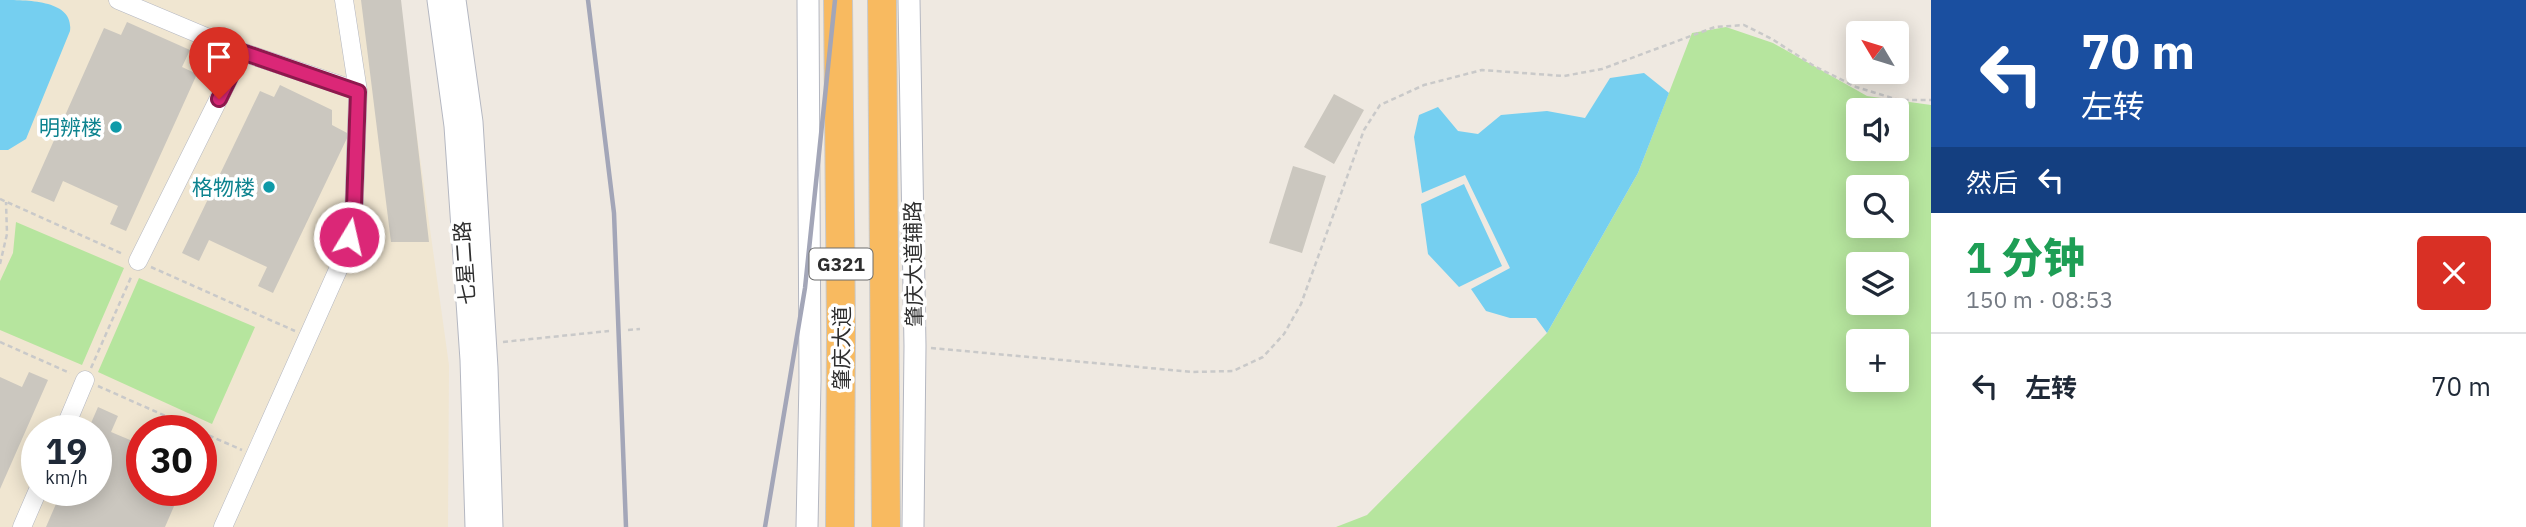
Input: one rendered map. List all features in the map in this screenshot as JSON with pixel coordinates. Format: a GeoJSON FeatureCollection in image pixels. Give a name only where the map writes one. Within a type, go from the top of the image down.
{"type":"FeatureCollection","features":[{"type":"Feature","properties":{"kind":"highway","name":"肇庆大道"},"geometry":{"type":"LineString","coordinates":[[838,0],[840,527]]}},
{"type":"Feature","properties":{"kind":"highway","name":"肇庆大道"},"geometry":{"type":"LineString","coordinates":[[882,0],[886,527]]}},
{"type":"Feature","properties":{"kind":"street"},"geometry":{"type":"LineString","coordinates":[[118,0],[242,52],[358,92]]}},
{"type":"Feature","properties":{"kind":"street"},"geometry":{"type":"LineString","coordinates":[[223,527],[341,262],[349,237],[354,207],[358,92],[344,0]]}},
{"type":"Feature","properties":{"kind":"street","name":"七星二路"},"geometry":{"type":"LineString","coordinates":[[438,0],[455,126],[471,360],[476,527]]}},
{"type":"Feature","properties":{"kind":"street","name":"七星二路"},"geometry":{"type":"LineString","coordinates":[[454,0],[472,122],[486,343],[492,527]]}},
{"type":"Feature","properties":{"kind":"street"},"geometry":{"type":"LineString","coordinates":[[807,527],[810,380],[808,0]]}},
{"type":"Feature","properties":{"kind":"street","name":"肇庆大道辅路"},"geometry":{"type":"LineString","coordinates":[[909,0],[915,346],[913,527]]}},
{"type":"Feature","properties":{"kind":"street"},"geometry":{"type":"LineString","coordinates":[[138,261],[242,52]]}},
{"type":"Feature","properties":{"kind":"street"},"geometry":{"type":"LineString","coordinates":[[70,415],[85,380]]}},
{"type":"Feature","properties":{"kind":"street"},"geometry":{"type":"LineString","coordinates":[[22,527],[31,506]]}},
{"type":"Feature","properties":{"kind":"path"},"geometry":{"type":"LineString","coordinates":[[915,346],[1193,372],[1233,370],[1264,357],[1284,334],[1301,304],[1364,130],[1380,105],[1424,85],[1482,70],[1564,76],[1602,69],[1715,27],[1744,25],[1856,87],[1899,100],[1931,100]]}},
{"type":"Feature","properties":{"kind":"path"},"geometry":{"type":"LineString","coordinates":[[0,264],[7,234],[6,202]]}},
{"type":"Feature","properties":{"kind":"path"},"geometry":{"type":"LineString","coordinates":[[85,380],[138,261]]}},
{"type":"Feature","properties":{"kind":"path"},"geometry":{"type":"LineString","coordinates":[[628,330],[640,328]]}},
{"type":"Feature","properties":{"kind":"path"},"geometry":{"type":"LineString","coordinates":[[486,343],[609,331]]}},
{"type":"Feature","properties":{"kind":"path"},"geometry":{"type":"LineString","coordinates":[[217,439],[254,456]]}},
{"type":"Feature","properties":{"kind":"shaded area"},"geometry":{"type":"Polygon","coordinates":[[[0,0],[398,0],[449,365],[448,527],[0,527],[0,0]]]}},
{"type":"Feature","properties":{"kind":"green space"},"geometry":{"type":"Polygon","coordinates":[[[1726,27],[1773,43],[1867,96],[1881,98],[1846,98],[1846,161],[1909,161],[1909,102],[1931,105],[1931,527],[1336,527],[1367,515],[1547,333],[1638,173],[1692,33],[1726,27]]]}},
{"type":"Feature","properties":{"kind":"green space"},"geometry":{"type":"Polygon","coordinates":[[[16,222],[124,268],[82,365],[0,330],[0,281],[13,253],[16,222]]]}},
{"type":"Feature","properties":{"kind":"green space"},"geometry":{"type":"Polygon","coordinates":[[[139,278],[255,327],[216,415],[192,415],[98,372],[139,278]]]}},
{"type":"Feature","properties":{"kind":"water"},"geometry":{"type":"Polygon","coordinates":[[[0,0],[24,0],[57,8],[65,13],[70,31],[26,139],[8,150],[0,150],[0,0]]]}},
{"type":"Feature","properties":{"kind":"water"},"geometry":{"type":"Polygon","coordinates":[[[1644,73],[1669,93],[1638,173],[1547,333],[1536,318],[1510,318],[1486,311],[1471,289],[1510,268],[1465,175],[1422,193],[1414,137],[1419,115],[1438,107],[1458,131],[1478,134],[1501,115],[1547,111],[1585,118],[1610,78],[1644,73]]]}},
{"type":"Feature","properties":{"kind":"water"},"geometry":{"type":"Polygon","coordinates":[[[1464,184],[1502,266],[1459,287],[1428,254],[1421,204],[1464,184]]]}},
{"type":"Feature","properties":{"kind":"building"},"geometry":{"type":"Polygon","coordinates":[[[361,0],[401,0],[429,242],[391,242],[361,0]]]}},
{"type":"Feature","properties":{"kind":"building","name":"明辨楼"},"geometry":{"type":"Polygon","coordinates":[[[127,22],[190,50],[182,67],[197,74],[126,231],[110,224],[118,206],[63,181],[54,202],[31,192],[104,28],[121,35],[127,22]]]}},
{"type":"Feature","properties":{"kind":"building","name":"格物楼"},"geometry":{"type":"Polygon","coordinates":[[[280,85],[332,110],[332,125],[349,134],[273,293],[258,286],[267,267],[209,240],[199,261],[182,253],[260,91],[274,97],[280,85]]]}},
{"type":"Feature","properties":{"kind":"building"},"geometry":{"type":"Polygon","coordinates":[[[1334,94],[1364,110],[1334,164],[1304,147],[1334,94]]]}},
{"type":"Feature","properties":{"kind":"building"},"geometry":{"type":"Polygon","coordinates":[[[1293,166],[1326,176],[1302,253],[1269,243],[1293,166]]]}},
{"type":"Feature","properties":{"kind":"building"},"geometry":{"type":"Polygon","coordinates":[[[29,372],[48,380],[33,415],[21,415],[21,441],[0,489],[0,377],[22,387],[29,372]]]}},
{"type":"Feature","properties":{"kind":"building"},"geometry":{"type":"Polygon","coordinates":[[[98,407],[118,416],[112,430],[112,415],[95,415],[98,407]]]}},
{"type":"Feature","properties":{"kind":"building"},"geometry":{"type":"Polygon","coordinates":[[[112,432],[126,438],[126,506],[174,506],[165,527],[46,527],[55,506],[112,506],[112,432]]]}},
{"type":"Feature","properties":{"kind":"railway"},"geometry":{"type":"LineString","coordinates":[[588,0],[614,213],[626,527]]}},
{"type":"Feature","properties":{"kind":"railway"},"geometry":{"type":"LineString","coordinates":[[765,527],[805,288],[835,0]]}},
{"type":"Feature","properties":{"kind":"place","name":"明辨楼"},"geometry":{"type":"Point","coordinates":[116,127]}},
{"type":"Feature","properties":{"kind":"place","name":"格物楼"},"geometry":{"type":"Point","coordinates":[269,187]}},
{"type":"Feature","properties":{"kind":"route"},"geometry":{"type":"LineString","coordinates":[[219,99],[242,52],[358,92],[354,207],[349,237]]}}]}
